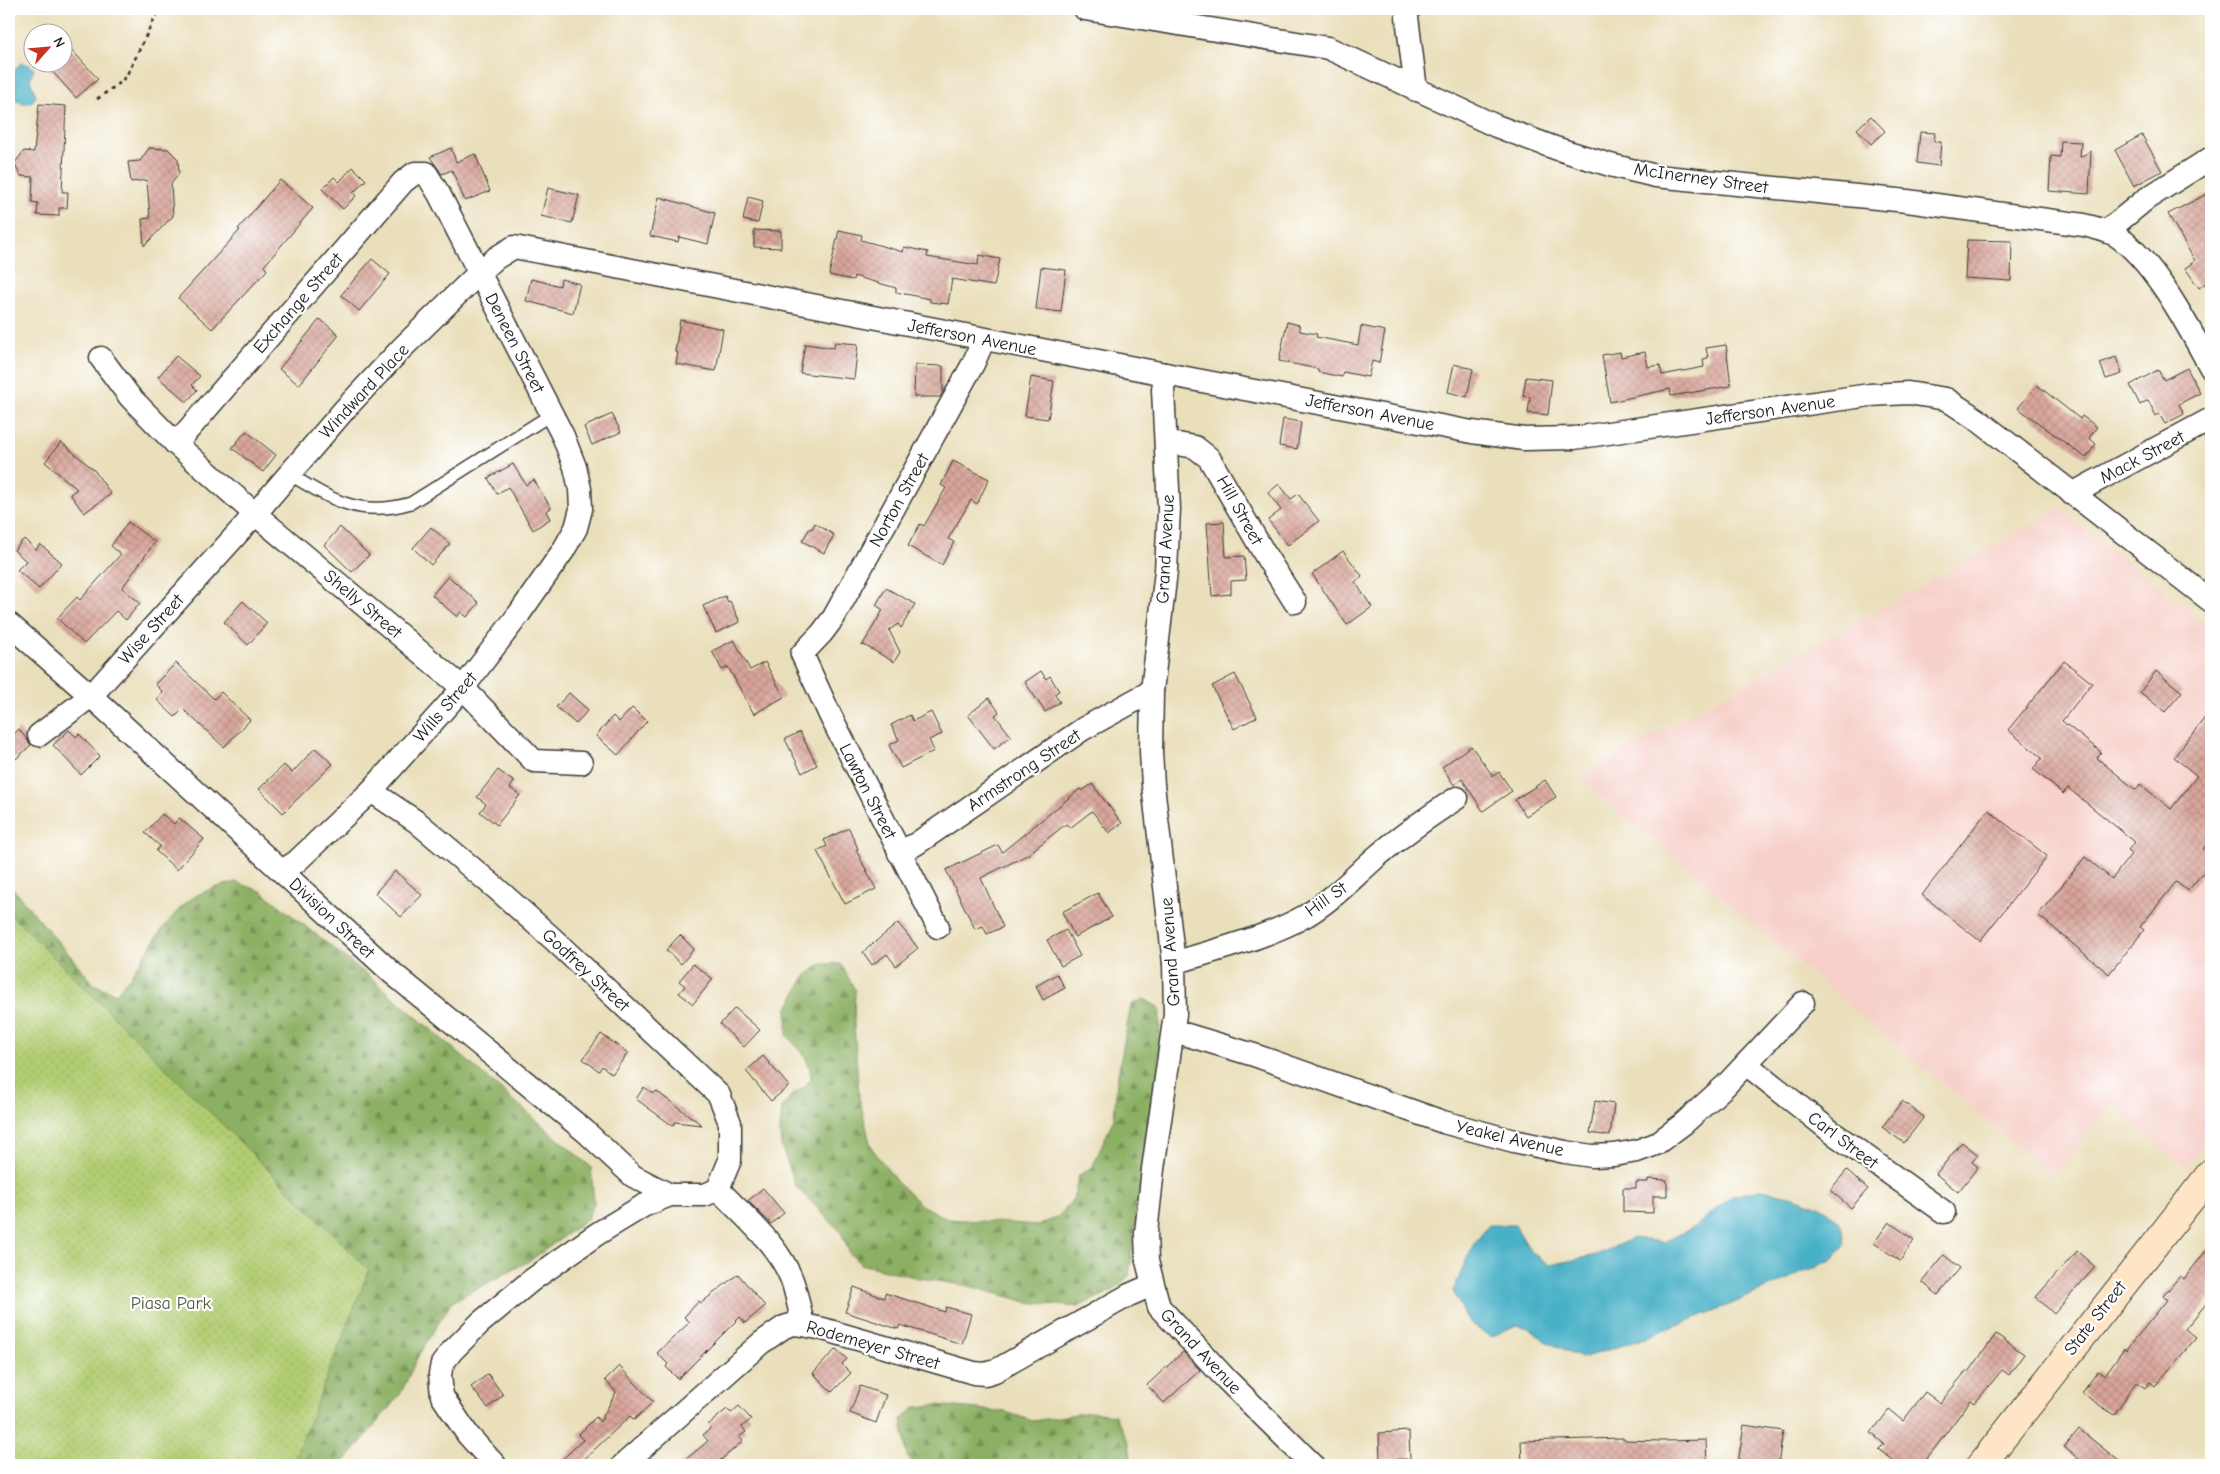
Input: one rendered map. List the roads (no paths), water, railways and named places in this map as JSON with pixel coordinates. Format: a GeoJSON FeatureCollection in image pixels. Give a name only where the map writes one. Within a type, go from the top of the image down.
{"type":"FeatureCollection","features":[{"type":"Feature","properties":{"kind":"street","name":"McInerney Street"},"geometry":{"type":"LineString","coordinates":[[1085,9],[1328,48],[1496,126],[1555,148],[1656,176],[1907,202],[2084,225],[2107,231],[2126,242],[2152,272],[2184,320],[2211,368]]}},
{"type":"Feature","properties":{"kind":"street"},"geometry":{"type":"LineString","coordinates":[[1408,9],[1407,17],[1416,90]]}},
{"type":"Feature","properties":{"kind":"street"},"geometry":{"type":"LineString","coordinates":[[2107,231],[2146,199],[2211,158]]}},
{"type":"Feature","properties":{"kind":"street","name":"Exchange Street"},"geometry":{"type":"LineString","coordinates":[[176,444],[403,182],[415,173],[426,174]]}},
{"type":"Feature","properties":{"kind":"street","name":"Deneen Street"},"geometry":{"type":"LineString","coordinates":[[426,174],[439,194],[552,414],[575,467],[580,489],[579,519]]}},
{"type":"Feature","properties":{"kind":"street","name":"Jefferson Avenue"},"geometry":{"type":"LineString","coordinates":[[479,273],[508,249],[520,247],[1165,374],[1472,432],[1531,439],[1574,438],[1870,395],[1923,395],[1946,399],[1959,406],[2211,601]]}},
{"type":"Feature","properties":{"kind":"street","name":"Windward Place"},"geometry":{"type":"LineString","coordinates":[[255,514],[345,409],[395,356],[479,273]]}},
{"type":"Feature","properties":{"kind":"street","name":"Norton Street"},"geometry":{"type":"LineString","coordinates":[[802,654],[822,633],[838,609],[973,364],[984,339]]}},
{"type":"Feature","properties":{"kind":"street","name":"Shelly Street"},"geometry":{"type":"LineString","coordinates":[[101,358],[130,397],[176,444],[255,514],[463,688],[534,761],[581,762]]}},
{"type":"Feature","properties":{"kind":"street","name":"Grand Avenue"},"geometry":{"type":"LineString","coordinates":[[1165,374],[1162,390],[1169,509],[1166,571],[1152,691],[1151,752],[1153,785],[1174,963],[1174,1031],[1153,1169],[1146,1234],[1147,1261],[1159,1307],[1227,1380],[1314,1465]]}},
{"type":"Feature","properties":{"kind":"street","name":"Mack Street"},"geometry":{"type":"LineString","coordinates":[[2072,494],[2211,419]]}},
{"type":"Feature","properties":{"kind":"street","name":"Hill Street"},"geometry":{"type":"LineString","coordinates":[[1166,442],[1195,447],[1209,458],[1295,602]]}},
{"type":"Feature","properties":{"kind":"street","name":"Wise Street"},"geometry":{"type":"LineString","coordinates":[[39,735],[90,696],[255,514]]}},
{"type":"Feature","properties":{"kind":"street","name":"Wills Street"},"geometry":{"type":"LineString","coordinates":[[282,871],[296,862],[371,791],[463,688],[519,614],[563,551],[579,519]]}},
{"type":"Feature","properties":{"kind":"street","name":"Division Street"},"geometry":{"type":"LineString","coordinates":[[9,624],[391,972],[584,1131],[633,1176],[670,1195]]}},
{"type":"Feature","properties":{"kind":"street","name":"Lawton Street"},"geometry":{"type":"LineString","coordinates":[[802,654],[938,927]]}},
{"type":"Feature","properties":{"kind":"street","name":"Armstrong Street"},"geometry":{"type":"LineString","coordinates":[[900,853],[916,844],[1083,729],[1152,691]]}},
{"type":"Feature","properties":{"kind":"street","name":"Godfrey Street"},"geometry":{"type":"LineString","coordinates":[[371,791],[417,822],[497,889],[719,1095],[730,1124],[730,1160],[718,1189]]}},
{"type":"Feature","properties":{"kind":"street","name":"Hill St"},"geometry":{"type":"LineString","coordinates":[[1174,963],[1269,932],[1306,915],[1344,889],[1374,859],[1415,824],[1457,798]]}},
{"type":"Feature","properties":{"kind":"street","name":"Yeakel Avenue"},"geometry":{"type":"LineString","coordinates":[[1174,1031],[1254,1055],[1443,1122],[1514,1141],[1592,1156],[1637,1152],[1656,1144],[1683,1124],[1746,1064],[1803,1003]]}},
{"type":"Feature","properties":{"kind":"street","name":"Carl Street"},"geometry":{"type":"LineString","coordinates":[[1746,1064],[1833,1133],[1944,1212]]}},
{"type":"Feature","properties":{"kind":"street","name":"State Street"},"geometry":{"type":"LineString","coordinates":[[1981,1465],[2211,1173]]}},
{"type":"Feature","properties":{"kind":"street"},"geometry":{"type":"LineString","coordinates":[[494,1465],[447,1407],[439,1386],[442,1364],[452,1351],[506,1301],[597,1234],[643,1206],[670,1195],[698,1195],[718,1189],[771,1245],[783,1262],[792,1281],[803,1324]]}},
{"type":"Feature","properties":{"kind":"street","name":"Rodemeyer Street"},"geometry":{"type":"LineString","coordinates":[[623,1465],[774,1333],[794,1324],[823,1328],[958,1369],[984,1374],[995,1371],[1129,1295],[1152,1285]]}},
{"type":"Feature","properties":{"kind":"lane"},"geometry":{"type":"LineString","coordinates":[[289,474],[324,496],[352,507],[391,509],[411,503],[552,414]]}},
{"type":"Feature","properties":{"kind":"water"},"geometry":{"type":"Polygon","coordinates":[[[21,63],[22,72],[33,72],[30,80],[36,96],[31,103],[16,101],[14,75],[21,63]]]}},
{"type":"Feature","properties":{"kind":"water"},"geometry":{"type":"Polygon","coordinates":[[[1761,1190],[1806,1201],[1827,1211],[1836,1218],[1841,1226],[1845,1245],[1831,1260],[1729,1305],[1636,1341],[1583,1358],[1545,1341],[1529,1328],[1516,1325],[1491,1337],[1469,1323],[1453,1291],[1473,1245],[1489,1225],[1515,1225],[1531,1252],[1550,1265],[1596,1255],[1634,1238],[1664,1242],[1696,1226],[1732,1196],[1761,1190]]]}},
{"type":"Feature","properties":{"kind":"park label","name":"Piasa Park"},"geometry":{"type":"Point","coordinates":[171,1303]}}]}
